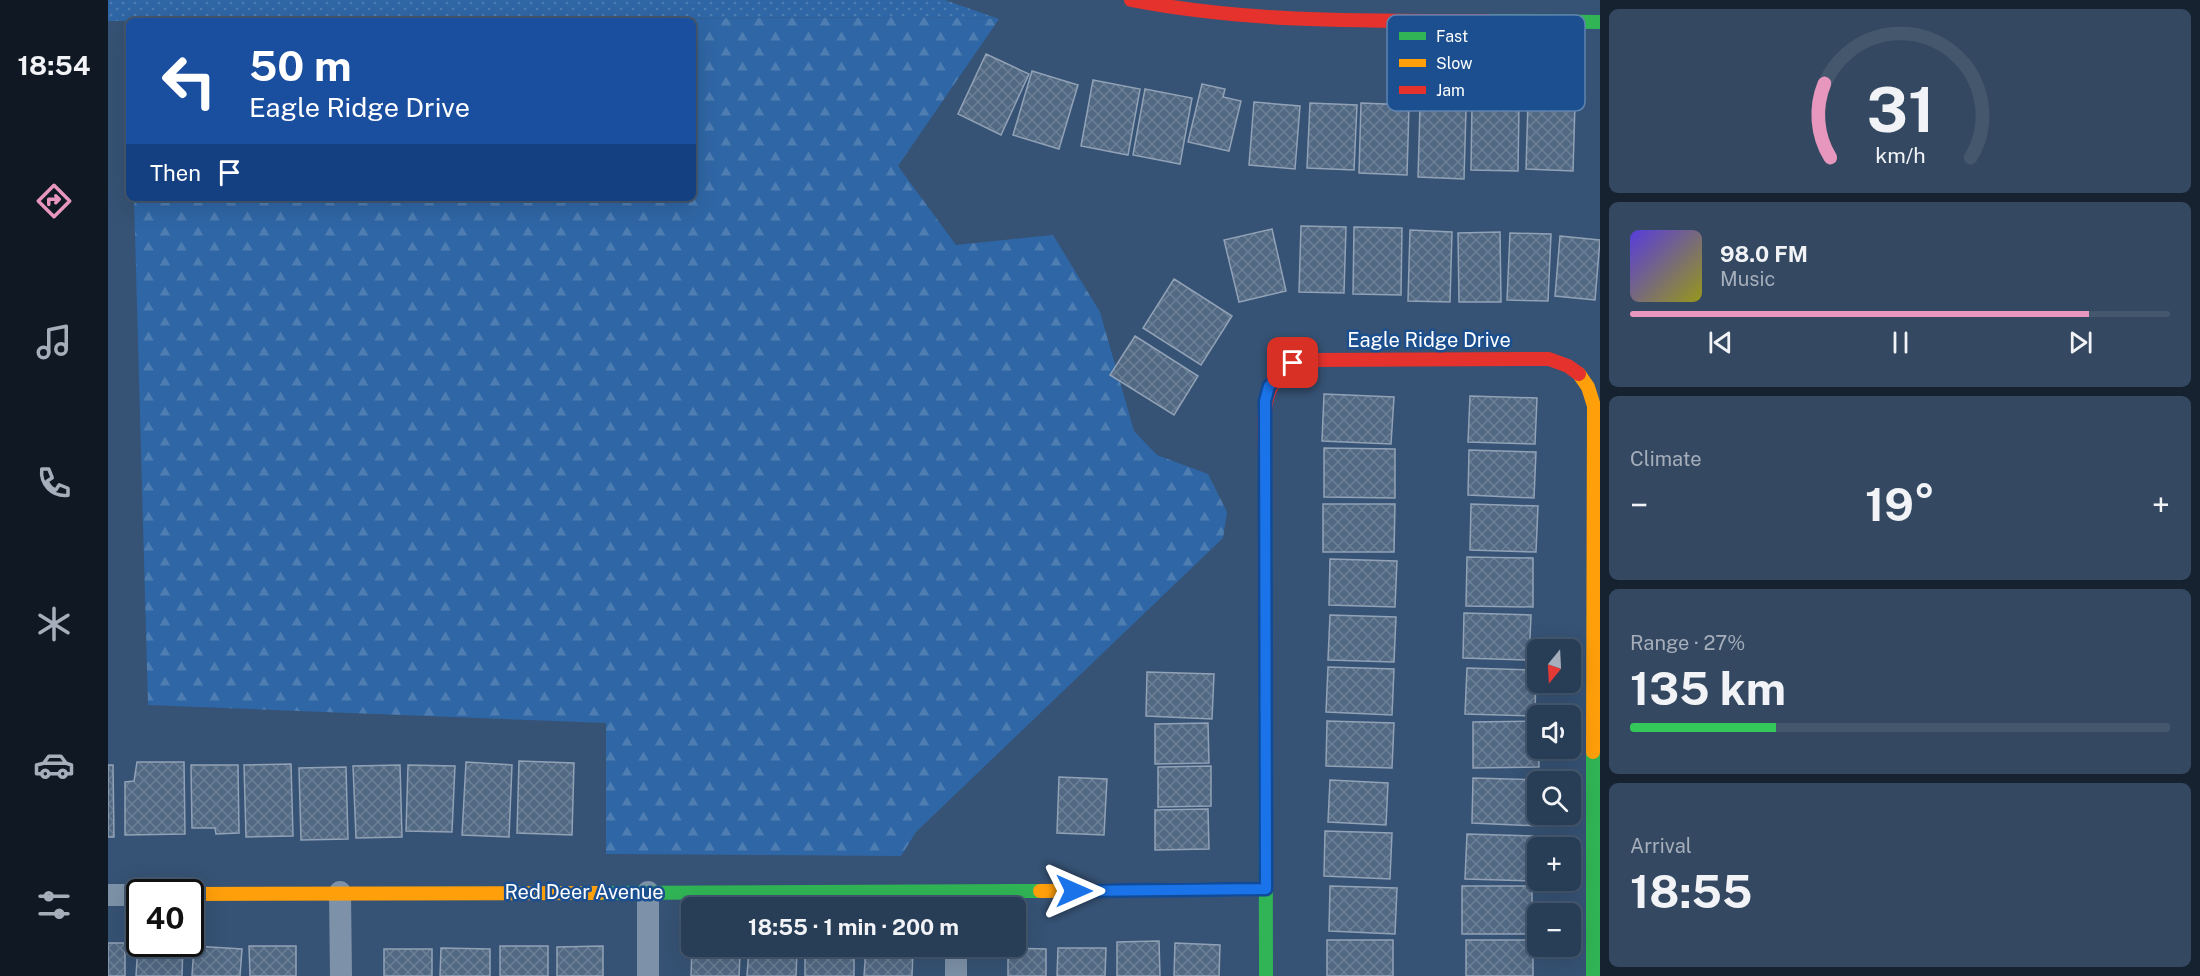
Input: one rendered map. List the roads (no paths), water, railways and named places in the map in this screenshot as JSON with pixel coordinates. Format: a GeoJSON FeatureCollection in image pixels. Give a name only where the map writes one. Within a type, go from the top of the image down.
{"type":"FeatureCollection","features":[{"type":"Feature","properties":{"kind":"street"},"geometry":{"type":"LineString","coordinates":[[1131,0],[1187,10],[1313,20],[1387,21]]}},
{"type":"Feature","properties":{"kind":"street"},"geometry":{"type":"LineString","coordinates":[[1585,22],[1600,22]]}},
{"type":"Feature","properties":{"kind":"street","name":"Eagle Ridge Drive"},"geometry":{"type":"LineString","coordinates":[[1266,976],[1265,401],[1269,386],[1293,363],[1311,360],[1549,359],[1573,368],[1587,383],[1593,406],[1593,976]]}},
{"type":"Feature","properties":{"kind":"street","name":"Red Deer Avenue"},"geometry":{"type":"LineString","coordinates":[[1026,898],[1266,889]]}},
{"type":"Feature","properties":{"kind":"street"},"geometry":{"type":"LineString","coordinates":[[340,892],[341,976]]}},
{"type":"Feature","properties":{"kind":"street"},"geometry":{"type":"LineString","coordinates":[[648,892],[648,976]]}},
{"type":"Feature","properties":{"kind":"street","name":"Red Deer Avenue"},"geometry":{"type":"LineString","coordinates":[[204,894],[648,892],[840,897]]}},
{"type":"Feature","properties":{"kind":"street"},"geometry":{"type":"LineString","coordinates":[[108,895],[126,895]]}},
{"type":"Feature","properties":{"kind":"street"},"geometry":{"type":"LineString","coordinates":[[956,957],[956,976]]}}]}
